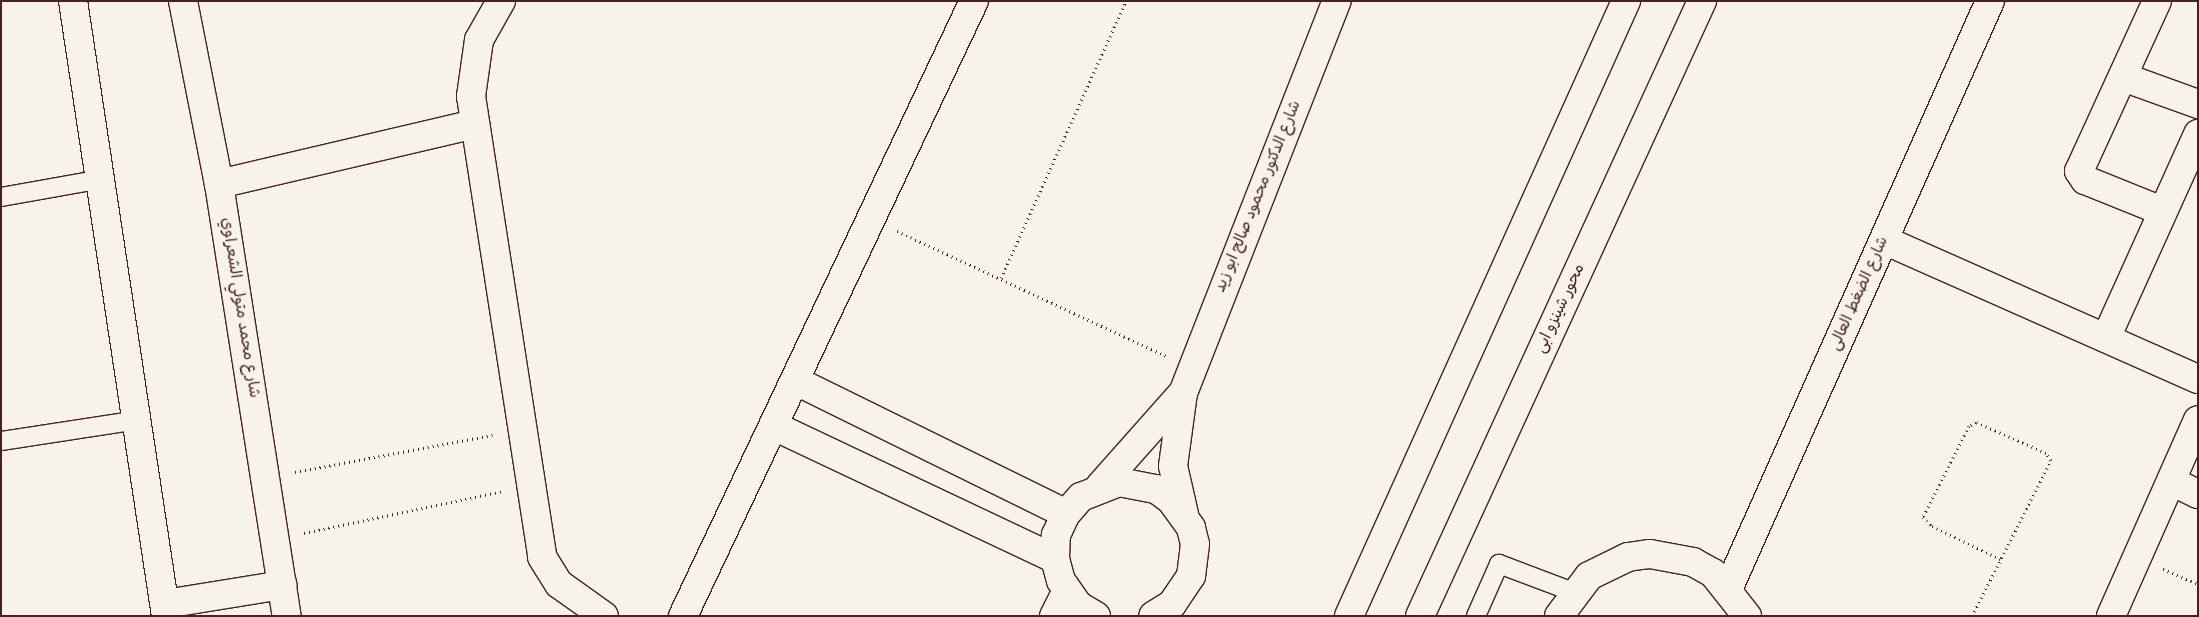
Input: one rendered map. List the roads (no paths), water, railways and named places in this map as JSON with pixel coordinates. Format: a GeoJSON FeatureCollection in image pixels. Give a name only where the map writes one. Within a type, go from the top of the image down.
{"type":"FeatureCollection","features":[{"type":"Feature","properties":{"kind":"street"},"geometry":{"type":"LineString","coordinates":[[73,1],[102,179],[166,610],[282,585]]}},
{"type":"Feature","properties":{"kind":"street","name":"شارع محمد متولي الشعراوي"},"geometry":{"type":"LineString","coordinates":[[183,1],[219,184],[267,478],[287,616]]}},
{"type":"Feature","properties":{"kind":"street"},"geometry":{"type":"LineString","coordinates":[[501,1],[479,40],[472,67],[475,124],[542,557],[559,584],[604,616]]}},
{"type":"Feature","properties":{"kind":"street","name":"شارع الدكتور محمود صالح ابو زيد"},"geometry":{"type":"LineString","coordinates":[[1153,616],[1172,604],[1190,576],[1195,544],[1184,514],[1173,458],[1183,393],[1337,1]]}},
{"type":"Feature","properties":{"kind":"street"},"geometry":{"type":"LineString","coordinates":[[1349,616],[1626,1]]}},
{"type":"Feature","properties":{"kind":"street","name":"محور شينزو ابى"},"geometry":{"type":"LineString","coordinates":[[1420,616],[1702,1]]}},
{"type":"Feature","properties":{"kind":"street","name":"شارع الضغط العالى"},"geometry":{"type":"LineString","coordinates":[[1729,587],[1990,1]]}},
{"type":"Feature","properties":{"kind":"street"},"geometry":{"type":"LineString","coordinates":[[2157,1],[2123,77],[2079,167],[2080,175],[2162,211]]}},
{"type":"Feature","properties":{"kind":"street"},"geometry":{"type":"LineString","coordinates":[[684,616],[872,220],[968,3]]}},
{"type":"Feature","properties":{"kind":"street"},"geometry":{"type":"LineString","coordinates":[[2123,77],[2198,104]]}},
{"type":"Feature","properties":{"kind":"street"},"geometry":{"type":"LineString","coordinates":[[219,184],[475,124]]}},
{"type":"Feature","properties":{"kind":"street"},"geometry":{"type":"LineString","coordinates":[[2106,338],[2198,134]]}},
{"type":"Feature","properties":{"kind":"street"},"geometry":{"type":"LineString","coordinates":[[1884,240],[2198,379]]}},
{"type":"Feature","properties":{"kind":"street"},"geometry":{"type":"LineString","coordinates":[[796,380],[1066,514]]}},
{"type":"Feature","properties":{"kind":"street","name":"شارع الدكتور محمود صالح ابو زيد"},"geometry":{"type":"LineString","coordinates":[[1100,486],[1183,393]]}},
{"type":"Feature","properties":{"kind":"street"},"geometry":{"type":"LineString","coordinates":[[2111,616],[2198,420]]}},
{"type":"Feature","properties":{"kind":"street"},"geometry":{"type":"LineString","coordinates":[[774,426],[1055,559]]}},
{"type":"Feature","properties":{"kind":"street"},"geometry":{"type":"LineString","coordinates":[[2172,481],[2198,494]]}},
{"type":"Feature","properties":{"kind":"street"},"geometry":{"type":"LineString","coordinates":[[1096,616],[1066,592],[1055,559],[1056,535],[1066,514],[1081,497],[1100,486],[1138,483],[1171,500],[1184,514]]}},
{"type":"Feature","properties":{"kind":"street"},"geometry":{"type":"LineString","coordinates":[[1559,616],[1573,592],[1607,565],[1650,554],[1693,562],[1729,587],[1748,616]]}},
{"type":"Feature","properties":{"kind":"street"},"geometry":{"type":"LineString","coordinates":[[1054,616],[1066,592]]}},
{"type":"Feature","properties":{"kind":"lane"},"geometry":{"type":"LineString","coordinates":[[1,197],[102,179]]}},
{"type":"Feature","properties":{"kind":"lane"},"geometry":{"type":"LineString","coordinates":[[1,441],[138,420]]}},
{"type":"Feature","properties":{"kind":"lane"},"geometry":{"type":"LineString","coordinates":[[1476,616],[1499,564],[1573,592]]}}]}
